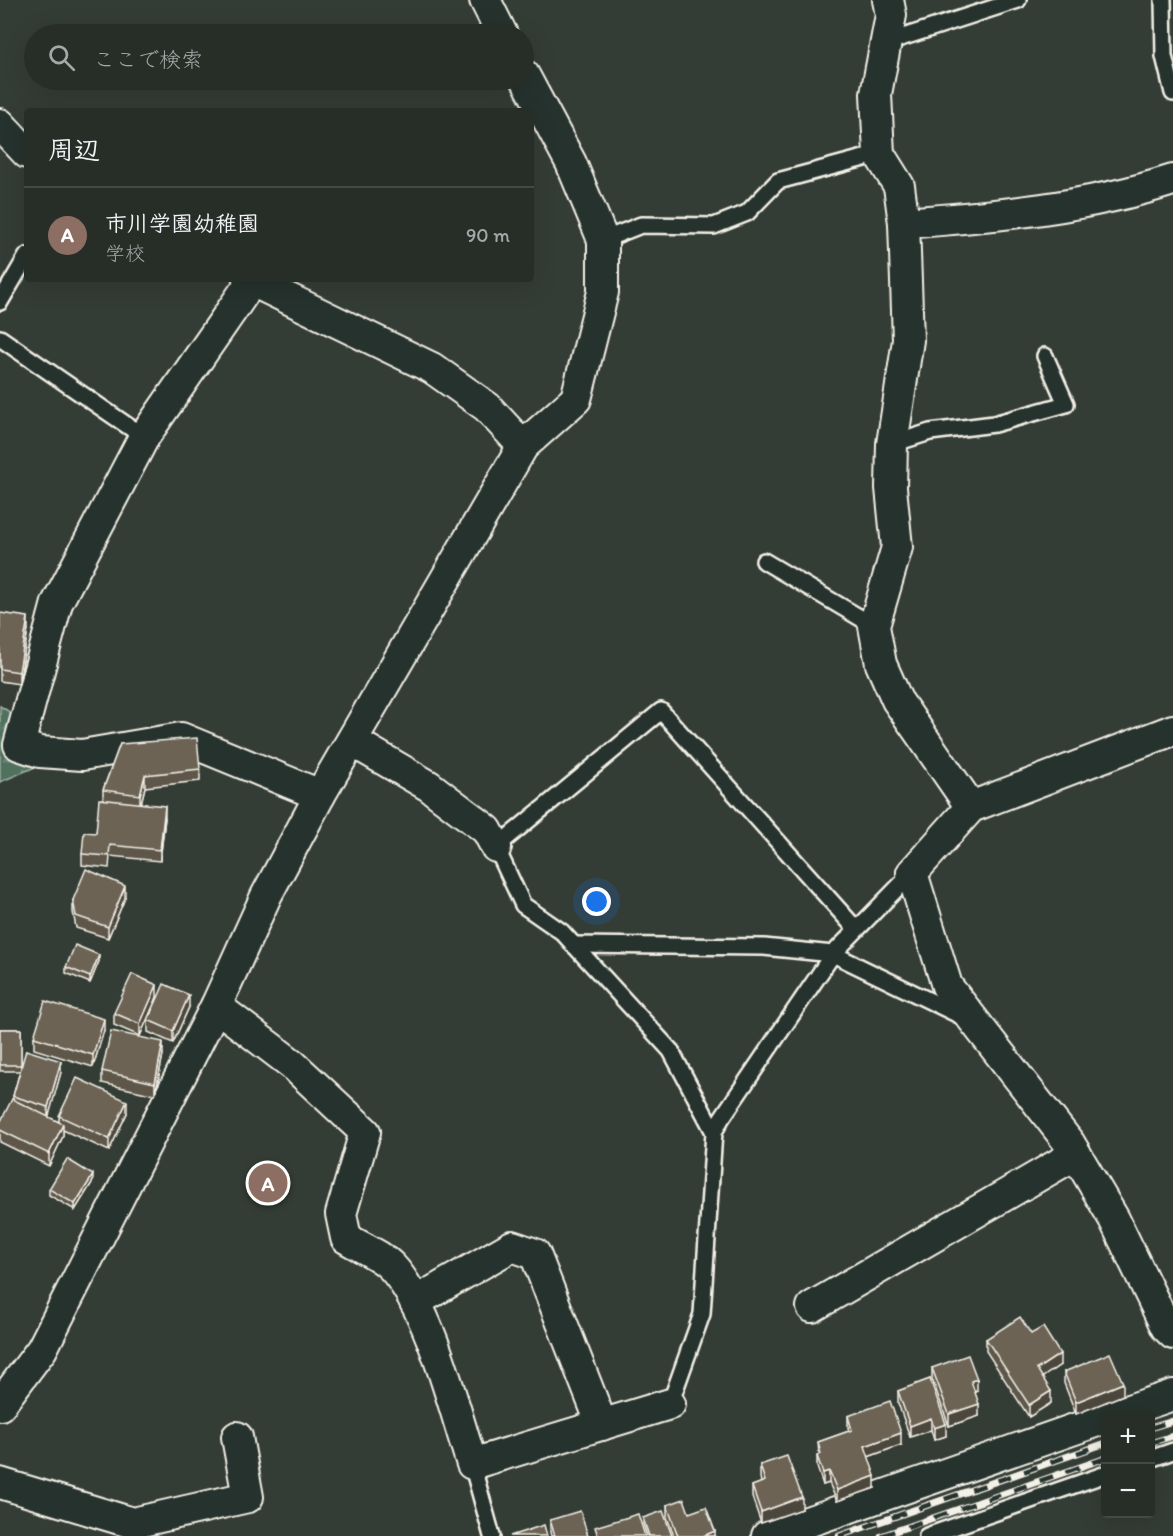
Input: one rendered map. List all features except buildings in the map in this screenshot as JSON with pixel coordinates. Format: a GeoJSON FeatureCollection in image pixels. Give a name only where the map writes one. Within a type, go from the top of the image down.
{"type":"FeatureCollection","features":[{"type":"Feature","properties":{"kind":"street"},"geometry":{"type":"LineString","coordinates":[[485,0],[497,24]]}},
{"type":"Feature","properties":{"kind":"street"},"geometry":{"type":"LineString","coordinates":[[888,0],[891,15],[876,94],[879,154],[899,186],[904,223],[908,340],[892,444],[891,488],[897,547],[874,626],[881,664],[897,700],[971,807]]}},
{"type":"Feature","properties":{"kind":"street"},"geometry":{"type":"LineString","coordinates":[[0,1405],[42,1349],[216,1006],[266,896],[320,795],[523,446],[576,399],[603,292],[603,240],[571,163],[532,90]]}},
{"type":"Feature","properties":{"kind":"street"},"geometry":{"type":"LineString","coordinates":[[0,124],[24,150]]}},
{"type":"Feature","properties":{"kind":"street"},"geometry":{"type":"LineString","coordinates":[[904,223],[1015,214],[1140,191],[1173,180]]}},
{"type":"Feature","properties":{"kind":"street"},"geometry":{"type":"LineString","coordinates":[[249,282],[144,437],[57,603],[19,745],[40,752],[82,755],[181,738],[320,795]]}},
{"type":"Feature","properties":{"kind":"street"},"geometry":{"type":"LineString","coordinates":[[254,282],[432,368],[488,407],[523,446]]}},
{"type":"Feature","properties":{"kind":"street"},"geometry":{"type":"LineString","coordinates":[[1173,730],[971,807],[912,873],[947,986],[1076,1154],[1114,1219],[1166,1327],[1173,1334]]}},
{"type":"Feature","properties":{"kind":"street"},"geometry":{"type":"LineString","coordinates":[[352,741],[429,786],[487,830],[496,847]]}},
{"type":"Feature","properties":{"kind":"street"},"geometry":{"type":"LineString","coordinates":[[216,1006],[292,1064],[365,1131],[341,1214],[346,1238],[390,1265],[404,1281],[428,1329],[472,1464],[670,1404]]}},
{"type":"Feature","properties":{"kind":"street"},"geometry":{"type":"LineString","coordinates":[[812,1307],[1076,1154]]}},
{"type":"Feature","properties":{"kind":"street"},"geometry":{"type":"LineString","coordinates":[[415,1302],[512,1246],[535,1254],[602,1425]]}},
{"type":"Feature","properties":{"kind":"street"},"geometry":{"type":"LineString","coordinates":[[1129,1410],[1173,1395]]}},
{"type":"Feature","properties":{"kind":"street"},"geometry":{"type":"LineString","coordinates":[[767,1536],[1101,1420]]}},
{"type":"Feature","properties":{"kind":"street"},"geometry":{"type":"LineString","coordinates":[[0,1483],[133,1522],[248,1497],[237,1437]]}},
{"type":"Feature","properties":{"kind":"lane"},"geometry":{"type":"LineString","coordinates":[[885,43],[1018,0]]}},
{"type":"Feature","properties":{"kind":"lane"},"geometry":{"type":"LineString","coordinates":[[1163,0],[1164,56],[1173,93]]}},
{"type":"Feature","properties":{"kind":"lane"},"geometry":{"type":"LineString","coordinates":[[603,240],[640,225],[714,226],[747,213],[778,181],[879,154]]}},
{"type":"Feature","properties":{"kind":"lane"},"geometry":{"type":"LineString","coordinates":[[0,303],[24,261]]}},
{"type":"Feature","properties":{"kind":"lane"},"geometry":{"type":"LineString","coordinates":[[0,338],[144,437]]}},
{"type":"Feature","properties":{"kind":"lane"},"geometry":{"type":"LineString","coordinates":[[892,444],[930,432],[994,424],[1066,405],[1045,356]]}},
{"type":"Feature","properties":{"kind":"lane"},"geometry":{"type":"LineString","coordinates":[[764,561],[874,626]]}},
{"type":"Feature","properties":{"kind":"lane"},"geometry":{"type":"LineString","coordinates":[[714,1132],[671,1051],[562,932],[523,905],[496,847],[661,711],[856,929]]}},
{"type":"Feature","properties":{"kind":"lane"},"geometry":{"type":"LineString","coordinates":[[670,1404],[702,1314],[714,1132],[834,954],[912,873]]}},
{"type":"Feature","properties":{"kind":"lane"},"geometry":{"type":"LineString","coordinates":[[573,945],[764,947],[834,954],[973,1022]]}},
{"type":"Feature","properties":{"kind":"lane"},"geometry":{"type":"LineString","coordinates":[[1155,1457],[1173,1451]]}},
{"type":"Feature","properties":{"kind":"lane"},"geometry":{"type":"LineString","coordinates":[[472,1464],[492,1536]]}},
{"type":"Feature","properties":{"kind":"lane"},"geometry":{"type":"LineString","coordinates":[[927,1536],[1101,1476]]}},
{"type":"Feature","properties":{"kind":"green space"},"geometry":{"type":"Polygon","coordinates":[[[0,706],[13,714],[47,762],[0,782],[0,706]]]}},
{"type":"Feature","properties":{"kind":"railway"},"geometry":{"type":"LineString","coordinates":[[1155,1426],[1173,1421]]}},
{"type":"Feature","properties":{"kind":"railway"},"geometry":{"type":"LineString","coordinates":[[1155,1441],[1173,1436]]}},
{"type":"Feature","properties":{"kind":"railway"},"geometry":{"type":"LineString","coordinates":[[839,1536],[1101,1445]]}},
{"type":"Feature","properties":{"kind":"railway"},"geometry":{"type":"LineString","coordinates":[[881,1536],[1101,1460]]}},
{"type":"Feature","properties":{"kind":"place","name":"市川学園幼稚園"},"geometry":{"type":"Point","coordinates":[268,1183]}}]}
